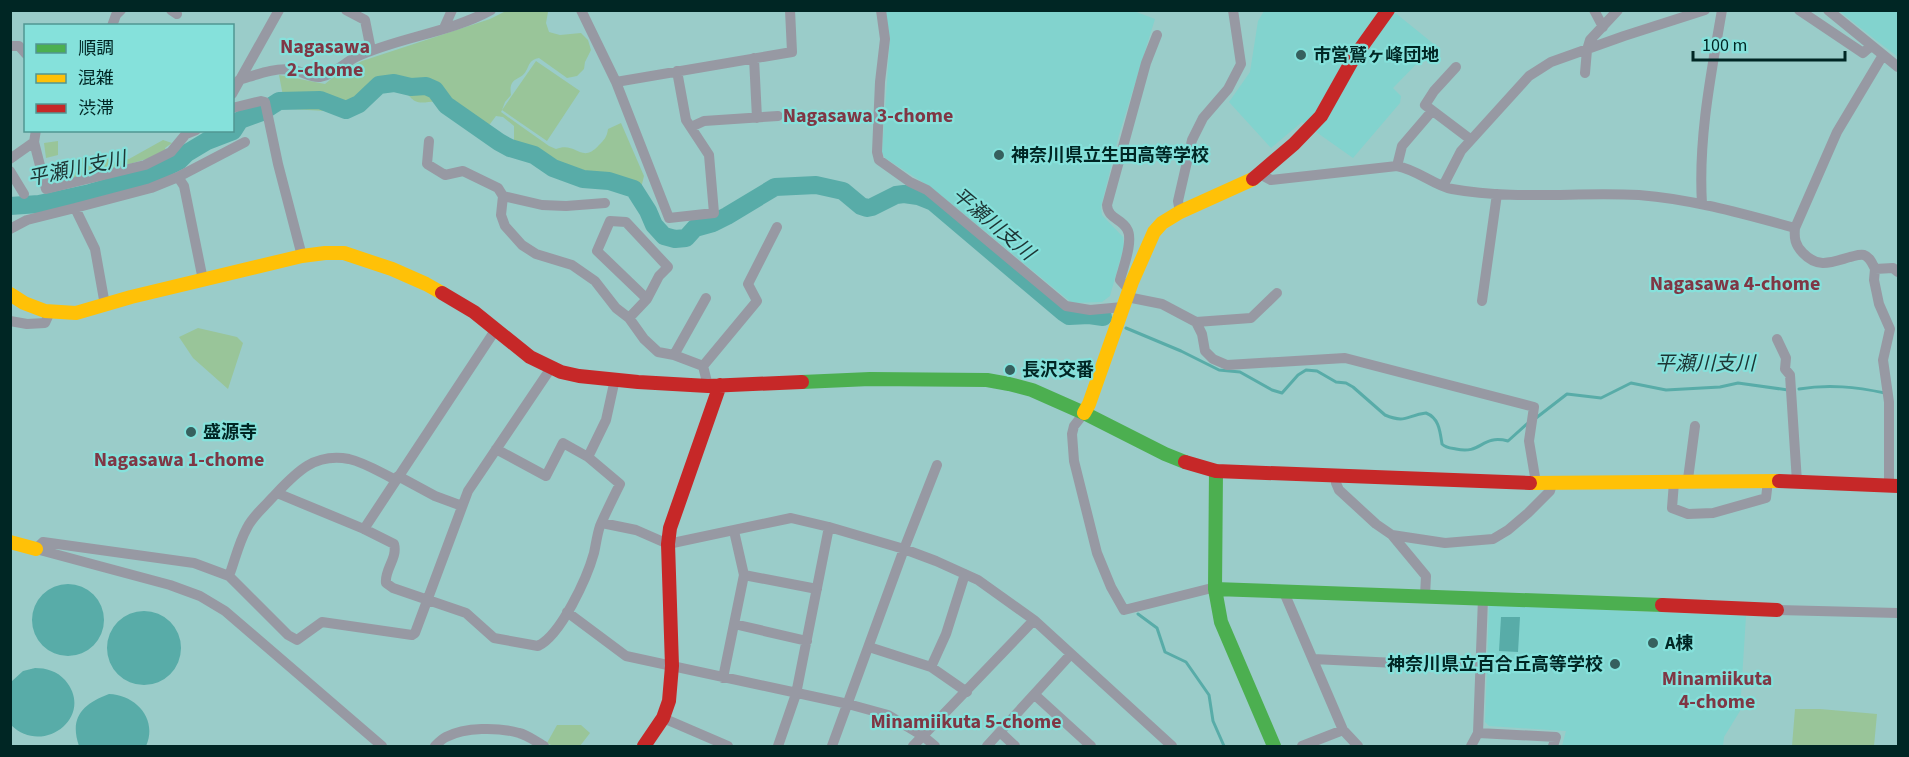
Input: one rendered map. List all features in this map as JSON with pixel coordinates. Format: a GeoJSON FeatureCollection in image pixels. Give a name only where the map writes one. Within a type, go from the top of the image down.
{"type":"FeatureCollection","features":[{"type":"Feature","properties":{"kind":"street"},"geometry":{"type":"LineString","coordinates":[[113,24],[121,10]]}},
{"type":"Feature","properties":{"kind":"street"},"geometry":{"type":"LineString","coordinates":[[234,90],[279,10]]}},
{"type":"Feature","properties":{"kind":"street"},"geometry":{"type":"LineString","coordinates":[[346,10],[365,20],[371,50]]}},
{"type":"Feature","properties":{"kind":"street"},"geometry":{"type":"LineString","coordinates":[[444,28],[452,10]]}},
{"type":"Feature","properties":{"kind":"street"},"geometry":{"type":"LineString","coordinates":[[239,80],[270,71],[293,69],[318,77],[328,75],[353,58],[371,50],[444,28],[491,10]]}},
{"type":"Feature","properties":{"kind":"street"},"geometry":{"type":"LineString","coordinates":[[581,10],[616,82],[669,218],[714,213],[709,155],[686,120],[677,71]]}},
{"type":"Feature","properties":{"kind":"street"},"geometry":{"type":"LineString","coordinates":[[616,82],[792,52],[790,10]]}},
{"type":"Feature","properties":{"kind":"street"},"geometry":{"type":"LineString","coordinates":[[881,10],[885,39],[880,82],[877,152],[879,160],[910,182],[927,190],[1066,306],[1090,310],[1125,302],[1162,304],[1196,322],[1251,318],[1277,293]]}},
{"type":"Feature","properties":{"kind":"street"},"geometry":{"type":"LineString","coordinates":[[1180,212],[1178,201],[1192,140],[1203,118],[1227,89],[1241,64],[1233,10]]}},
{"type":"Feature","properties":{"kind":"street"},"geometry":{"type":"LineString","coordinates":[[1388,10],[1353,59],[1321,116],[1294,144],[1260,174],[1241,186],[1180,212],[1162,223],[1151,237],[1125,302],[1089,405],[1074,426],[1072,434],[1074,461],[1097,553],[1111,587],[1124,610],[1215,589],[1899,613]]}},
{"type":"Feature","properties":{"kind":"street"},"geometry":{"type":"LineString","coordinates":[[1594,10],[1603,27]]}},
{"type":"Feature","properties":{"kind":"street"},"geometry":{"type":"LineString","coordinates":[[1585,73],[1590,40],[1618,10]]}},
{"type":"Feature","properties":{"kind":"street"},"geometry":{"type":"LineString","coordinates":[[1443,186],[1461,151],[1470,139],[1530,76],[1551,62],[1706,10]]}},
{"type":"Feature","properties":{"kind":"street"},"geometry":{"type":"LineString","coordinates":[[1702,204],[1701,179],[1709,84],[1722,10]]}},
{"type":"Feature","properties":{"kind":"street"},"geometry":{"type":"LineString","coordinates":[[1799,10],[1863,53],[1871,46]]}},
{"type":"Feature","properties":{"kind":"street"},"geometry":{"type":"LineString","coordinates":[[1828,10],[1899,67]]}},
{"type":"Feature","properties":{"kind":"street"},"geometry":{"type":"LineString","coordinates":[[1125,302],[1120,280],[1129,248],[1127,229],[1112,217],[1107,205],[1146,63],[1156,35]]}},
{"type":"Feature","properties":{"kind":"street"},"geometry":{"type":"LineString","coordinates":[[10,46],[19,46],[24,52]]}},
{"type":"Feature","properties":{"kind":"street"},"geometry":{"type":"LineString","coordinates":[[1883,55],[1837,132],[1795,228],[1794,237],[1798,249],[1818,264],[1860,254],[1870,259],[1875,268],[1874,280],[1879,304],[1890,329],[1883,360],[1888,394],[1889,484],[1895,486]]}},
{"type":"Feature","properties":{"kind":"street"},"geometry":{"type":"LineString","coordinates":[[754,58],[757,118]]}},
{"type":"Feature","properties":{"kind":"street"},"geometry":{"type":"LineString","coordinates":[[1456,67],[1434,91],[1425,105],[1470,139]]}},
{"type":"Feature","properties":{"kind":"street"},"geometry":{"type":"LineString","coordinates":[[234,108],[265,102],[278,165],[302,256]]}},
{"type":"Feature","properties":{"kind":"street"},"geometry":{"type":"LineString","coordinates":[[1397,166],[1402,146],[1432,111]]}},
{"type":"Feature","properties":{"kind":"street"},"geometry":{"type":"LineString","coordinates":[[691,127],[704,121],[778,116]]}},
{"type":"Feature","properties":{"kind":"street"},"geometry":{"type":"LineString","coordinates":[[36,132],[34,142],[46,189],[145,165],[171,152],[186,134],[191,132]]}},
{"type":"Feature","properties":{"kind":"street"},"geometry":{"type":"LineString","coordinates":[[429,141],[427,164],[445,175],[463,171],[498,188],[503,196],[501,215],[505,226],[522,245],[536,254],[572,265],[595,281],[616,308],[629,318],[644,339],[658,352],[703,366],[714,386],[670,528],[668,544],[672,666],[669,701],[663,718],[644,747]]}},
{"type":"Feature","properties":{"kind":"street"},"geometry":{"type":"LineString","coordinates":[[10,159],[34,142]]}},
{"type":"Feature","properties":{"kind":"street"},"geometry":{"type":"LineString","coordinates":[[10,229],[27,220],[151,188],[178,177],[245,142]]}},
{"type":"Feature","properties":{"kind":"street"},"geometry":{"type":"LineString","coordinates":[[1260,174],[1271,180],[1397,166],[1407,168],[1448,189],[1497,194],[1640,195],[1702,204],[1795,228]]}},
{"type":"Feature","properties":{"kind":"street"},"geometry":{"type":"LineString","coordinates":[[10,171],[24,194]]}},
{"type":"Feature","properties":{"kind":"street"},"geometry":{"type":"LineString","coordinates":[[178,177],[184,186],[202,280]]}},
{"type":"Feature","properties":{"kind":"street"},"geometry":{"type":"LineString","coordinates":[[1482,301],[1497,194]]}},
{"type":"Feature","properties":{"kind":"street"},"geometry":{"type":"LineString","coordinates":[[503,196],[542,205],[605,203]]}},
{"type":"Feature","properties":{"kind":"street"},"geometry":{"type":"LineString","coordinates":[[75,208],[95,249],[105,305]]}},
{"type":"Feature","properties":{"kind":"street"},"geometry":{"type":"LineString","coordinates":[[629,318],[647,299],[659,276],[668,267],[626,222],[610,221],[597,251],[647,299]]}},
{"type":"Feature","properties":{"kind":"street"},"geometry":{"type":"LineString","coordinates":[[703,366],[757,301],[748,284],[777,227]]}},
{"type":"Feature","properties":{"kind":"street"},"geometry":{"type":"LineString","coordinates":[[10,294],[24,303],[50,312],[76,313],[302,256],[345,253],[432,286],[474,312],[530,357],[551,368],[579,376],[714,386],[870,379],[987,380],[1032,390],[1175,458],[1216,471],[1552,484],[1768,481],[1895,486]]}},
{"type":"Feature","properties":{"kind":"street"},"geometry":{"type":"LineString","coordinates":[[1875,268],[1893,268],[1899,272]]}},
{"type":"Feature","properties":{"kind":"street"},"geometry":{"type":"LineString","coordinates":[[674,356],[706,298]]}},
{"type":"Feature","properties":{"kind":"street"},"geometry":{"type":"LineString","coordinates":[[10,321],[27,324],[45,323],[50,312]]}},
{"type":"Feature","properties":{"kind":"street"},"geometry":{"type":"LineString","coordinates":[[1196,322],[1202,334],[1205,351],[1213,359],[1227,365],[1345,358],[1534,406],[1529,441],[1536,483]]}},
{"type":"Feature","properties":{"kind":"street"},"geometry":{"type":"LineString","coordinates":[[364,529],[496,329]]}},
{"type":"Feature","properties":{"kind":"street"},"geometry":{"type":"LineString","coordinates":[[1777,339],[1786,357],[1785,369],[1790,375],[1797,482]]}},
{"type":"Feature","properties":{"kind":"street"},"geometry":{"type":"LineString","coordinates":[[36,549],[43,542],[194,563],[229,576],[288,635],[297,640],[322,622],[412,635],[415,633],[428,600],[468,491],[551,368]]}},
{"type":"Feature","properties":{"kind":"street"},"geometry":{"type":"LineString","coordinates":[[588,457],[606,420],[615,380]]}},
{"type":"Feature","properties":{"kind":"street"},"geometry":{"type":"LineString","coordinates":[[1690,482],[1695,426]]}},
{"type":"Feature","properties":{"kind":"street"},"geometry":{"type":"LineString","coordinates":[[277,493],[394,544],[395,549],[384,588],[393,588],[466,613],[494,638],[534,646],[544,643],[551,637],[567,612],[583,581],[602,523],[620,484],[588,457],[563,443],[546,476],[496,449]]}},
{"type":"Feature","properties":{"kind":"street"},"geometry":{"type":"LineString","coordinates":[[229,576],[247,527],[299,470],[310,463],[326,459],[346,459],[359,462],[462,506]]}},
{"type":"Feature","properties":{"kind":"street"},"geometry":{"type":"LineString","coordinates":[[832,747],[937,465]]}},
{"type":"Feature","properties":{"kind":"street"},"geometry":{"type":"LineString","coordinates":[[1216,471],[1215,589],[1221,622],[1274,747]]}},
{"type":"Feature","properties":{"kind":"street"},"geometry":{"type":"LineString","coordinates":[[1337,474],[1336,483],[1339,490],[1376,524],[1392,535],[1426,576],[1425,596]]}},
{"type":"Feature","properties":{"kind":"street"},"geometry":{"type":"LineString","coordinates":[[1674,482],[1672,508],[1688,514],[1713,513],[1766,498],[1768,481]]}},
{"type":"Feature","properties":{"kind":"street"},"geometry":{"type":"LineString","coordinates":[[1392,535],[1444,543],[1493,539],[1528,513],[1550,491],[1552,484]]}},
{"type":"Feature","properties":{"kind":"street"},"geometry":{"type":"LineString","coordinates":[[602,523],[636,530],[668,544],[791,518],[904,549],[978,580],[1034,620],[1172,747]]}},
{"type":"Feature","properties":{"kind":"street"},"geometry":{"type":"LineString","coordinates":[[778,747],[796,694],[830,527]]}},
{"type":"Feature","properties":{"kind":"street"},"geometry":{"type":"LineString","coordinates":[[723,678],[744,574],[735,531]]}},
{"type":"Feature","properties":{"kind":"street"},"geometry":{"type":"LineString","coordinates":[[10,542],[170,585],[200,596],[225,611],[382,747]]}},
{"type":"Feature","properties":{"kind":"street"},"geometry":{"type":"LineString","coordinates":[[744,574],[817,589]]}},
{"type":"Feature","properties":{"kind":"street"},"geometry":{"type":"LineString","coordinates":[[931,667],[946,634],[965,574]]}},
{"type":"Feature","properties":{"kind":"street"},"geometry":{"type":"LineString","coordinates":[[1283,590],[1343,730],[1358,747]]}},
{"type":"Feature","properties":{"kind":"street"},"geometry":{"type":"LineString","coordinates":[[1472,747],[1478,733],[1483,598]]}},
{"type":"Feature","properties":{"kind":"street"},"geometry":{"type":"LineString","coordinates":[[567,612],[626,656],[848,704],[888,715],[923,736],[935,747]]}},
{"type":"Feature","properties":{"kind":"street"},"geometry":{"type":"LineString","coordinates":[[913,747],[1034,620]]}},
{"type":"Feature","properties":{"kind":"street"},"geometry":{"type":"LineString","coordinates":[[734,624],[807,640]]}},
{"type":"Feature","properties":{"kind":"street"},"geometry":{"type":"LineString","coordinates":[[869,647],[931,667],[967,692]]}},
{"type":"Feature","properties":{"kind":"street"},"geometry":{"type":"LineString","coordinates":[[987,747],[1071,654]]}},
{"type":"Feature","properties":{"kind":"street"},"geometry":{"type":"LineString","coordinates":[[1313,659],[1479,667]]}},
{"type":"Feature","properties":{"kind":"street"},"geometry":{"type":"LineString","coordinates":[[1035,695],[1090,747]]}},
{"type":"Feature","properties":{"kind":"street"},"geometry":{"type":"LineString","coordinates":[[663,718],[728,747]]}},
{"type":"Feature","properties":{"kind":"street"},"geometry":{"type":"LineString","coordinates":[[435,747],[444,738],[472,730],[504,730],[522,733],[544,747]]}},
{"type":"Feature","properties":{"kind":"street"},"geometry":{"type":"LineString","coordinates":[[1302,747],[1343,730]]}},
{"type":"Feature","properties":{"kind":"street"},"geometry":{"type":"LineString","coordinates":[[1000,732],[1015,747]]}},
{"type":"Feature","properties":{"kind":"street"},"geometry":{"type":"LineString","coordinates":[[1478,733],[1556,737],[1553,747]]}},
{"type":"Feature","properties":{"kind":"shaded area","name":"神奈川県立生田高等学校"},"geometry":{"type":"Polygon","coordinates":[[[1131,10],[1155,19],[1119,135],[1101,207],[1102,215],[1123,237],[1124,246],[1110,296],[1102,302],[1072,303],[930,187],[885,158],[882,153],[890,38],[885,11],[1131,10]]]}},
{"type":"Feature","properties":{"kind":"shaded area"},"geometry":{"type":"Polygon","coordinates":[[[1264,11],[1393,11],[1435,45],[1393,88],[1401,96],[1400,103],[1353,158],[1302,122],[1271,148],[1229,102],[1250,72],[1258,21],[1264,11]]]}},
{"type":"Feature","properties":{"kind":"shaded area"},"geometry":{"type":"Polygon","coordinates":[[[1839,11],[1898,11],[1898,57],[1877,41],[1839,11]]]}},
{"type":"Feature","properties":{"kind":"shaded area"},"geometry":{"type":"Polygon","coordinates":[[[68,584],[88,590],[98,600],[104,620],[98,640],[88,650],[68,656],[48,650],[38,640],[32,620],[38,600],[48,590],[68,584]]]}},
{"type":"Feature","properties":{"kind":"shaded area","name":"神奈川県立百合丘高等学校"},"geometry":{"type":"Polygon","coordinates":[[[1489,605],[1746,616],[1740,711],[1724,737],[1723,746],[1562,746],[1566,731],[1489,726],[1485,722],[1489,605]]]}},
{"type":"Feature","properties":{"kind":"shaded area"},"geometry":{"type":"Polygon","coordinates":[[[144,611],[165,617],[175,627],[181,648],[175,669],[165,679],[144,685],[123,679],[113,669],[107,648],[113,627],[123,617],[144,611]]]}},
{"type":"Feature","properties":{"kind":"shaded area"},"geometry":{"type":"Polygon","coordinates":[[[1501,617],[1520,617],[1518,652],[1499,651],[1501,617]]]}},
{"type":"Feature","properties":{"kind":"shaded area"},"geometry":{"type":"Polygon","coordinates":[[[35,668],[51,671],[65,680],[73,694],[74,707],[70,718],[62,728],[37,737],[24,734],[11,725],[11,682],[23,671],[35,668]]]}},
{"type":"Feature","properties":{"kind":"shaded area"},"geometry":{"type":"Polygon","coordinates":[[[109,694],[128,699],[142,710],[149,727],[146,746],[79,746],[76,727],[80,713],[92,702],[109,694]]]}},
{"type":"Feature","properties":{"kind":"green space"},"geometry":{"type":"Polygon","coordinates":[[[506,11],[546,11],[548,12],[546,23],[549,32],[560,35],[581,33],[588,40],[591,50],[584,69],[577,76],[567,78],[539,58],[533,60],[524,74],[511,85],[511,95],[501,112],[549,146],[556,149],[569,148],[583,153],[593,151],[605,138],[608,129],[621,123],[644,176],[641,188],[629,195],[616,187],[569,179],[546,165],[518,157],[514,144],[514,126],[503,117],[496,116],[490,124],[483,125],[462,111],[444,103],[418,102],[398,91],[388,90],[377,94],[353,115],[341,112],[291,109],[283,96],[279,75],[325,84],[336,75],[362,61],[490,19],[506,11]]]}},
{"type":"Feature","properties":{"kind":"green space"},"geometry":{"type":"Polygon","coordinates":[[[536,61],[580,91],[547,141],[502,110],[536,61]]]}},
{"type":"Feature","properties":{"kind":"green space"},"geometry":{"type":"Polygon","coordinates":[[[163,140],[172,143],[165,148],[167,153],[68,182],[62,162],[78,158],[104,158],[115,162],[129,159],[163,140]]]}},
{"type":"Feature","properties":{"kind":"green space"},"geometry":{"type":"Polygon","coordinates":[[[58,141],[58,155],[46,158],[44,143],[58,141]]]}},
{"type":"Feature","properties":{"kind":"green space"},"geometry":{"type":"Polygon","coordinates":[[[198,328],[237,337],[243,343],[228,389],[193,358],[179,337],[198,328]]]}},
{"type":"Feature","properties":{"kind":"green space"},"geometry":{"type":"Polygon","coordinates":[[[1795,709],[1877,714],[1874,746],[1792,746],[1795,709]]]}},
{"type":"Feature","properties":{"kind":"green space"},"geometry":{"type":"Polygon","coordinates":[[[557,725],[581,725],[590,733],[580,746],[553,746],[547,743],[557,725]]]}},
{"type":"Feature","properties":{"kind":"waterway","name":"平瀬川支川"},"geometry":{"type":"LineString","coordinates":[[234,129],[240,120],[262,112],[279,101],[320,100],[346,110],[359,104],[379,85],[394,83],[411,87],[426,86],[435,90],[446,105],[510,148],[534,155],[553,168],[583,179],[609,181],[634,189],[654,225],[664,236],[675,239],[686,238],[695,228],[727,216],[775,187],[816,185],[843,191],[861,206],[867,208],[896,195],[918,196],[933,202],[1069,316],[1103,317]]}},
{"type":"Feature","properties":{"kind":"waterway","name":"平瀬川支川"},"geometry":{"type":"LineString","coordinates":[[10,206],[39,204],[90,193],[151,175],[179,161],[187,153],[207,141],[230,132]]}},
{"type":"Feature","properties":{"kind":"waterway","name":"平瀬川支川"},"geometry":{"type":"LineString","coordinates":[[1103,317],[1112,321]]}},
{"type":"Feature","properties":{"kind":"waterway","name":"平瀬川支川"},"geometry":{"type":"LineString","coordinates":[[1126,328],[1219,370],[1240,372],[1282,393],[1298,375],[1306,370],[1317,371],[1336,382],[1346,383],[1353,387],[1385,415],[1392,418],[1402,419],[1426,413],[1430,415],[1438,425],[1442,444],[1448,448],[1465,450],[1492,440],[1508,441],[1528,423]]}},
{"type":"Feature","properties":{"kind":"waterway","name":"平瀬川支川"},"geometry":{"type":"LineString","coordinates":[[1536,418],[1567,394],[1601,398],[1631,383],[1666,390],[1720,387],[1738,383],[1788,390]]}},
{"type":"Feature","properties":{"kind":"waterway","name":"平瀬川支川"},"geometry":{"type":"LineString","coordinates":[[1799,389],[1842,387],[1885,393]]}},
{"type":"Feature","properties":{"kind":"waterway"},"geometry":{"type":"LineString","coordinates":[[1138,614],[1157,628],[1165,652],[1186,662],[1209,695],[1213,721],[1224,746]]}},
{"type":"Feature","properties":{"kind":"traffic: fast"},"geometry":{"type":"LineString","coordinates":[[802,382],[870,379],[987,380],[1009,384],[1032,390],[1084,413],[1185,462]]}},
{"type":"Feature","properties":{"kind":"traffic: fast"},"geometry":{"type":"LineString","coordinates":[[1216,471],[1215,589],[1221,622],[1274,746]]}},
{"type":"Feature","properties":{"kind":"traffic: fast"},"geometry":{"type":"LineString","coordinates":[[1215,589],[1662,605]]}},
{"type":"Feature","properties":{"kind":"traffic: slow"},"geometry":{"type":"LineString","coordinates":[[1084,413],[1132,282],[1154,232],[1162,223],[1180,212],[1253,179]]}},
{"type":"Feature","properties":{"kind":"traffic: slow"},"geometry":{"type":"LineString","coordinates":[[10,294],[24,303],[45,311],[76,313],[131,297],[302,256],[325,253],[344,253],[392,269],[442,293]]}},
{"type":"Feature","properties":{"kind":"traffic: slow"},"geometry":{"type":"LineString","coordinates":[[1530,483],[1779,481]]}},
{"type":"Feature","properties":{"kind":"traffic: slow"},"geometry":{"type":"LineString","coordinates":[[10,542],[36,549]]}},
{"type":"Feature","properties":{"kind":"traffic: jam"},"geometry":{"type":"LineString","coordinates":[[1253,179],[1294,144],[1321,116],[1353,59],[1388,10]]}},
{"type":"Feature","properties":{"kind":"traffic: jam"},"geometry":{"type":"LineString","coordinates":[[442,293],[474,312],[530,357],[561,372],[638,382],[708,386],[802,382]]}},
{"type":"Feature","properties":{"kind":"traffic: jam"},"geometry":{"type":"LineString","coordinates":[[644,746],[663,718],[669,701],[672,666],[668,544],[670,528],[720,385]]}},
{"type":"Feature","properties":{"kind":"traffic: jam"},"geometry":{"type":"LineString","coordinates":[[1185,462],[1216,471],[1530,483]]}},
{"type":"Feature","properties":{"kind":"traffic: jam"},"geometry":{"type":"LineString","coordinates":[[1779,481],[1898,486]]}},
{"type":"Feature","properties":{"kind":"traffic: jam"},"geometry":{"type":"LineString","coordinates":[[1662,605],[1777,610]]}},
{"type":"Feature","properties":{"kind":"place","name":"市営鷲ヶ峰団地"},"geometry":{"type":"Point","coordinates":[1301,55]}},
{"type":"Feature","properties":{"kind":"place","name":"神奈川県立生田高等学校"},"geometry":{"type":"Point","coordinates":[999,155]}},
{"type":"Feature","properties":{"kind":"place","name":"長沢交番"},"geometry":{"type":"Point","coordinates":[1010,370]}},
{"type":"Feature","properties":{"kind":"place","name":"盛源寺"},"geometry":{"type":"Point","coordinates":[191,432]}},
{"type":"Feature","properties":{"kind":"place","name":"A棟"},"geometry":{"type":"Point","coordinates":[1653,643]}},
{"type":"Feature","properties":{"kind":"place","name":"神奈川県立百合丘高等学校"},"geometry":{"type":"Point","coordinates":[1615,664]}},
{"type":"Feature","properties":{"kind":"district","name":"Nagasawa 2-chome"},"geometry":{"type":"Point","coordinates":[325,58]}},
{"type":"Feature","properties":{"kind":"district","name":"Nagasawa 3-chome"},"geometry":{"type":"Point","coordinates":[868,116]}},
{"type":"Feature","properties":{"kind":"district","name":"Nagasawa 4-chome"},"geometry":{"type":"Point","coordinates":[1735,284]}},
{"type":"Feature","properties":{"kind":"district","name":"Nagasawa 1-chome"},"geometry":{"type":"Point","coordinates":[179,460]}},
{"type":"Feature","properties":{"kind":"district","name":"Minamiikuta 4-chome"},"geometry":{"type":"Point","coordinates":[1717,690]}},
{"type":"Feature","properties":{"kind":"district","name":"Minamiikuta 5-chome"},"geometry":{"type":"Point","coordinates":[966,722]}}]}
